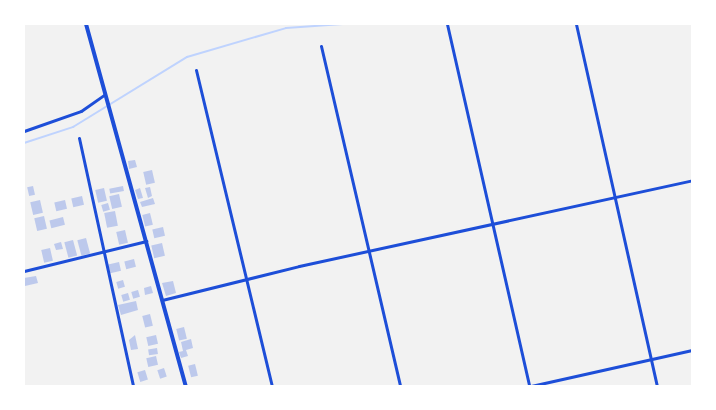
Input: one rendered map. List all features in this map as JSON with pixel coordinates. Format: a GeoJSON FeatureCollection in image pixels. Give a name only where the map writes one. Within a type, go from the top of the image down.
{"type":"FeatureCollection","features":[{"type":"Feature","properties":{"kind":"street"},"geometry":{"type":"LineString","coordinates":[[86,24],[186,386]]}},
{"type":"Feature","properties":{"kind":"street"},"geometry":{"type":"LineString","coordinates":[[447,24],[530,386],[692,350]]}},
{"type":"Feature","properties":{"kind":"street"},"geometry":{"type":"LineString","coordinates":[[576,24],[657,386]]}},
{"type":"Feature","properties":{"kind":"street"},"geometry":{"type":"LineString","coordinates":[[321,46],[400,386]]}},
{"type":"Feature","properties":{"kind":"street"},"geometry":{"type":"LineString","coordinates":[[196,70],[272,386]]}},
{"type":"Feature","properties":{"kind":"street"},"geometry":{"type":"LineString","coordinates":[[24,131],[81,111],[105,94]]}},
{"type":"Feature","properties":{"kind":"street"},"geometry":{"type":"LineString","coordinates":[[79,138],[134,386]]}},
{"type":"Feature","properties":{"kind":"street"},"geometry":{"type":"LineString","coordinates":[[162,300],[246,278],[369,250],[492,225],[692,180]]}},
{"type":"Feature","properties":{"kind":"street"},"geometry":{"type":"LineString","coordinates":[[24,271],[146,241]]}},
{"type":"Feature","properties":{"kind":"building"},"geometry":{"type":"Polygon","coordinates":[[[135,160],[137,167],[129,169],[128,161],[135,160]]]}},
{"type":"Feature","properties":{"kind":"building"},"geometry":{"type":"Polygon","coordinates":[[[152,170],[155,183],[146,185],[143,172],[152,170]]]}},
{"type":"Feature","properties":{"kind":"building"},"geometry":{"type":"Polygon","coordinates":[[[33,186],[35,195],[29,196],[27,187],[33,186]]]}},
{"type":"Feature","properties":{"kind":"building"},"geometry":{"type":"Polygon","coordinates":[[[123,186],[124,191],[110,194],[109,189],[123,186]]]}},
{"type":"Feature","properties":{"kind":"building"},"geometry":{"type":"Polygon","coordinates":[[[150,187],[152,196],[148,198],[145,188],[150,187]]]}},
{"type":"Feature","properties":{"kind":"building"},"geometry":{"type":"Polygon","coordinates":[[[104,188],[107,201],[98,203],[95,190],[104,188]]]}},
{"type":"Feature","properties":{"kind":"building"},"geometry":{"type":"Polygon","coordinates":[[[140,188],[143,198],[138,199],[135,190],[140,188]]]}},
{"type":"Feature","properties":{"kind":"building"},"geometry":{"type":"Polygon","coordinates":[[[119,194],[122,207],[112,209],[109,196],[119,194]]]}},
{"type":"Feature","properties":{"kind":"building"},"geometry":{"type":"Polygon","coordinates":[[[82,196],[84,205],[73,207],[71,198],[82,196]]]}},
{"type":"Feature","properties":{"kind":"building"},"geometry":{"type":"Polygon","coordinates":[[[153,198],[155,204],[142,207],[140,202],[153,198]]]}},
{"type":"Feature","properties":{"kind":"building"},"geometry":{"type":"Polygon","coordinates":[[[40,200],[43,213],[33,215],[30,202],[40,200]]]}},
{"type":"Feature","properties":{"kind":"building"},"geometry":{"type":"Polygon","coordinates":[[[65,200],[67,209],[56,211],[54,202],[65,200]]]}},
{"type":"Feature","properties":{"kind":"building"},"geometry":{"type":"Polygon","coordinates":[[[108,203],[110,210],[103,212],[101,205],[108,203]]]}},
{"type":"Feature","properties":{"kind":"building"},"geometry":{"type":"Polygon","coordinates":[[[115,211],[118,226],[107,228],[104,213],[115,211]]]}},
{"type":"Feature","properties":{"kind":"building"},"geometry":{"type":"Polygon","coordinates":[[[150,213],[153,225],[145,227],[142,215],[150,213]]]}},
{"type":"Feature","properties":{"kind":"building"},"geometry":{"type":"Polygon","coordinates":[[[44,216],[47,229],[37,231],[34,218],[44,216]]]}},
{"type":"Feature","properties":{"kind":"building"},"geometry":{"type":"Polygon","coordinates":[[[63,217],[65,225],[51,228],[49,220],[63,217]]]}},
{"type":"Feature","properties":{"kind":"building"},"geometry":{"type":"Polygon","coordinates":[[[163,227],[165,236],[154,238],[152,229],[163,227]]]}},
{"type":"Feature","properties":{"kind":"building"},"geometry":{"type":"Polygon","coordinates":[[[125,230],[128,243],[119,245],[116,232],[125,230]]]}},
{"type":"Feature","properties":{"kind":"building"},"geometry":{"type":"Polygon","coordinates":[[[86,238],[90,253],[81,256],[77,240],[86,238]]]}},
{"type":"Feature","properties":{"kind":"building"},"geometry":{"type":"Polygon","coordinates":[[[73,240],[77,255],[68,258],[64,242],[73,240]]]}},
{"type":"Feature","properties":{"kind":"building"},"geometry":{"type":"Polygon","coordinates":[[[61,242],[63,249],[56,250],[54,244],[61,242]]]}},
{"type":"Feature","properties":{"kind":"building"},"geometry":{"type":"Polygon","coordinates":[[[162,243],[165,256],[154,258],[151,245],[162,243]]]}},
{"type":"Feature","properties":{"kind":"building"},"geometry":{"type":"Polygon","coordinates":[[[50,248],[53,261],[44,263],[41,250],[50,248]]]}},
{"type":"Feature","properties":{"kind":"building"},"geometry":{"type":"Polygon","coordinates":[[[134,259],[136,267],[126,269],[124,261],[134,259]]]}},
{"type":"Feature","properties":{"kind":"building"},"geometry":{"type":"Polygon","coordinates":[[[119,262],[121,271],[110,273],[108,264],[119,262]]]}},
{"type":"Feature","properties":{"kind":"building"},"geometry":{"type":"Polygon","coordinates":[[[36,276],[38,283],[25,286],[24,278],[36,276]]]}},
{"type":"Feature","properties":{"kind":"building"},"geometry":{"type":"Polygon","coordinates":[[[123,280],[125,287],[118,289],[116,282],[123,280]]]}},
{"type":"Feature","properties":{"kind":"building"},"geometry":{"type":"Polygon","coordinates":[[[173,281],[176,293],[166,296],[162,283],[173,281]]]}},
{"type":"Feature","properties":{"kind":"building"},"geometry":{"type":"Polygon","coordinates":[[[151,286],[153,293],[145,295],[144,288],[151,286]]]}},
{"type":"Feature","properties":{"kind":"building"},"geometry":{"type":"Polygon","coordinates":[[[138,290],[140,297],[133,299],[131,292],[138,290]]]}},
{"type":"Feature","properties":{"kind":"building"},"geometry":{"type":"Polygon","coordinates":[[[128,293],[130,300],[123,302],[121,295],[128,293]]]}},
{"type":"Feature","properties":{"kind":"building"},"geometry":{"type":"Polygon","coordinates":[[[136,301],[138,310],[121,315],[118,305],[136,301]]]}},
{"type":"Feature","properties":{"kind":"building"},"geometry":{"type":"Polygon","coordinates":[[[150,314],[153,326],[145,328],[142,316],[150,314]]]}},
{"type":"Feature","properties":{"kind":"building"},"geometry":{"type":"Polygon","coordinates":[[[184,327],[187,339],[179,341],[176,329],[184,327]]]}},
{"type":"Feature","properties":{"kind":"building"},"geometry":{"type":"Polygon","coordinates":[[[135,335],[138,349],[131,350],[129,340],[135,335]]]}},
{"type":"Feature","properties":{"kind":"building"},"geometry":{"type":"Polygon","coordinates":[[[156,335],[158,344],[148,346],[146,337],[156,335]]]}},
{"type":"Feature","properties":{"kind":"building"},"geometry":{"type":"Polygon","coordinates":[[[191,339],[193,348],[186,350],[188,356],[181,358],[179,352],[183,351],[181,342],[191,339]]]}},
{"type":"Feature","properties":{"kind":"building"},"geometry":{"type":"Polygon","coordinates":[[[157,348],[158,354],[149,355],[148,349],[157,348]]]}},
{"type":"Feature","properties":{"kind":"building"},"geometry":{"type":"Polygon","coordinates":[[[156,356],[158,365],[148,367],[146,358],[156,356]]]}},
{"type":"Feature","properties":{"kind":"building"},"geometry":{"type":"Polygon","coordinates":[[[195,364],[198,376],[191,377],[188,366],[195,364]]]}},
{"type":"Feature","properties":{"kind":"building"},"geometry":{"type":"Polygon","coordinates":[[[164,368],[167,377],[160,379],[157,370],[164,368]]]}},
{"type":"Feature","properties":{"kind":"building"},"geometry":{"type":"Polygon","coordinates":[[[145,370],[148,380],[140,382],[137,372],[145,370]]]}},
{"type":"Feature","properties":{"kind":"waterway"},"geometry":{"type":"LineString","coordinates":[[24,143],[73,127],[187,57],[286,28],[343,24]]}}]}
